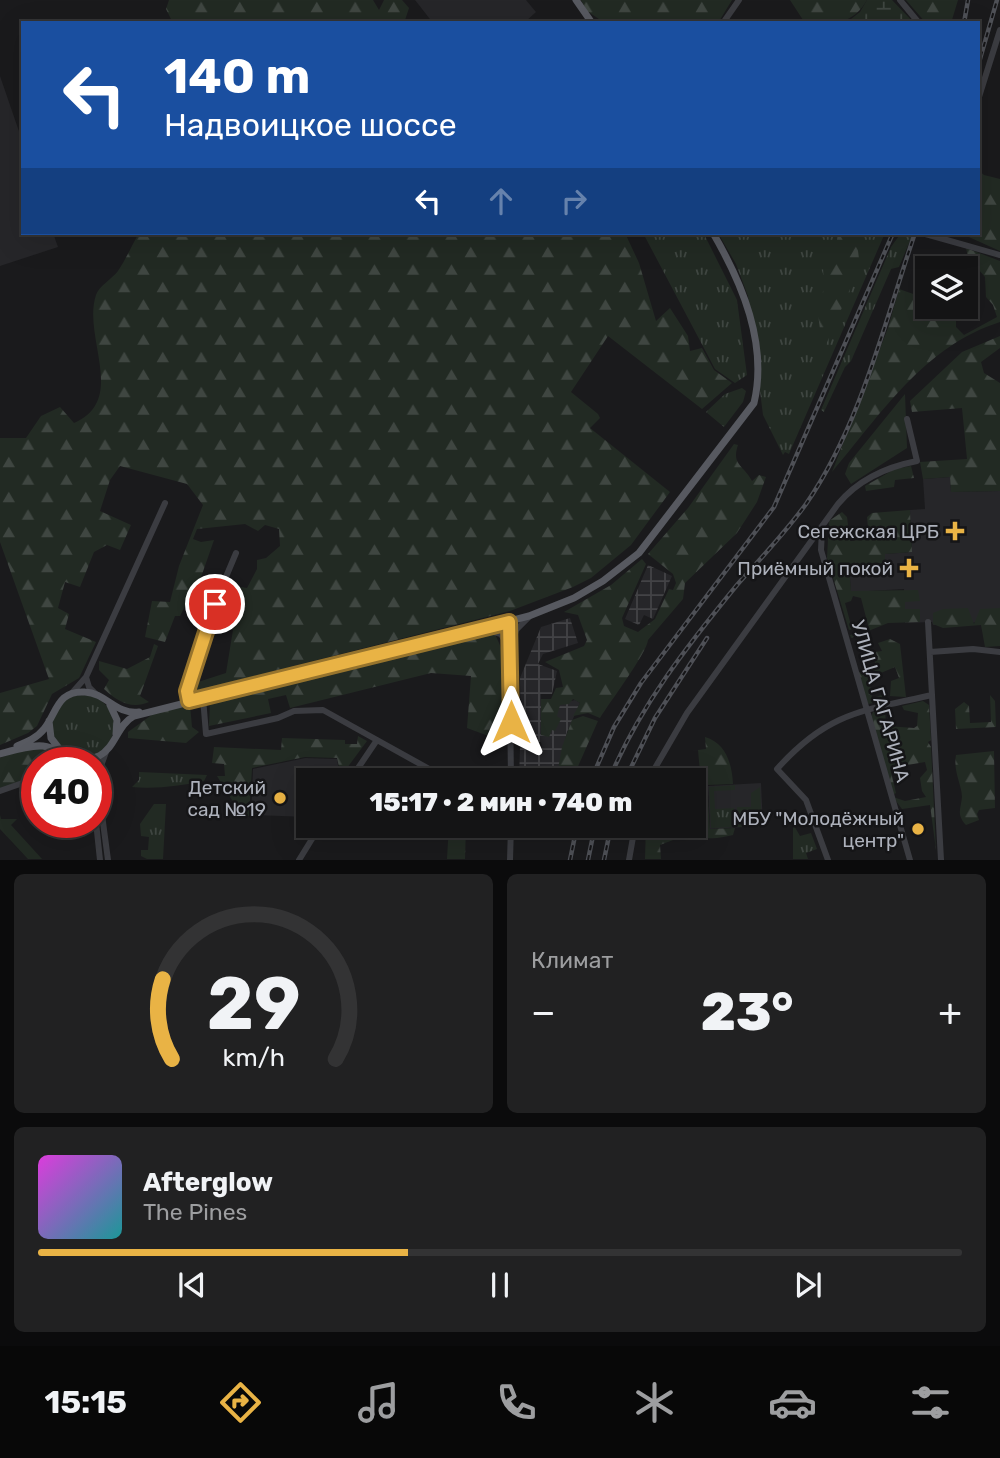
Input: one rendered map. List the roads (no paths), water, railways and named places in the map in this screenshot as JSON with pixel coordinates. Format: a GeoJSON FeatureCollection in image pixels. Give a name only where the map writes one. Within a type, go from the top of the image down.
{"type":"FeatureCollection","features":[{"type":"Feature","properties":{"kind":"main road"},"geometry":{"type":"LineString","coordinates":[[576,0],[591,21]]}},
{"type":"Feature","properties":{"kind":"main road"},"geometry":{"type":"LineString","coordinates":[[109,747],[130,718],[154,710],[529,616],[574,598],[603,581],[639,553],[754,403],[757,388],[756,354],[748,307],[737,274],[714,235]]}},
{"type":"Feature","properties":{"kind":"main road"},"geometry":{"type":"LineString","coordinates":[[0,753],[38,735],[50,719],[55,706],[71,694],[81,692],[97,695],[126,712],[154,710]]}},
{"type":"Feature","properties":{"kind":"main road"},"geometry":{"type":"LineString","coordinates":[[108,702],[117,720],[114,740]]}},
{"type":"Feature","properties":{"kind":"main road"},"geometry":{"type":"LineString","coordinates":[[50,719],[51,738],[58,747]]}},
{"type":"Feature","properties":{"kind":"main road"},"geometry":{"type":"LineString","coordinates":[[0,753],[21,749]]}},
{"type":"Feature","properties":{"kind":"street"},"geometry":{"type":"LineString","coordinates":[[724,21],[739,0]]}},
{"type":"Feature","properties":{"kind":"street"},"geometry":{"type":"LineString","coordinates":[[900,0],[917,21]]}},
{"type":"Feature","properties":{"kind":"street"},"geometry":{"type":"LineString","coordinates":[[980,94],[1000,30]]}},
{"type":"Feature","properties":{"kind":"street"},"geometry":{"type":"LineString","coordinates":[[953,236],[1000,255]]}},
{"type":"Feature","properties":{"kind":"street"},"geometry":{"type":"LineString","coordinates":[[655,768],[687,713],[838,504],[859,485],[887,469],[916,461],[907,419]]}},
{"type":"Feature","properties":{"kind":"street"},"geometry":{"type":"LineString","coordinates":[[71,694],[86,677],[166,502]]}},
{"type":"Feature","properties":{"kind":"street","name":"УЛИЦА ГАГАРИНА"},"geometry":{"type":"LineString","coordinates":[[822,528],[821,550],[910,859]]}},
{"type":"Feature","properties":{"kind":"street"},"geometry":{"type":"LineString","coordinates":[[806,548],[821,550]]}},
{"type":"Feature","properties":{"kind":"street"},"geometry":{"type":"LineString","coordinates":[[189,701],[187,691],[207,622],[236,553]]}},
{"type":"Feature","properties":{"kind":"street"},"geometry":{"type":"LineString","coordinates":[[511,654],[516,630],[529,616]]}},
{"type":"Feature","properties":{"kind":"street"},"geometry":{"type":"LineString","coordinates":[[509,622],[511,768]]}},
{"type":"Feature","properties":{"kind":"street"},"geometry":{"type":"LineString","coordinates":[[928,622],[941,859]]}},
{"type":"Feature","properties":{"kind":"street"},"geometry":{"type":"LineString","coordinates":[[474,630],[498,632],[506,640],[511,654]]}},
{"type":"Feature","properties":{"kind":"street"},"geometry":{"type":"LineString","coordinates":[[930,652],[973,649],[1000,652]]}},
{"type":"Feature","properties":{"kind":"street"},"geometry":{"type":"LineString","coordinates":[[86,677],[89,687],[97,695]]}},
{"type":"Feature","properties":{"kind":"street"},"geometry":{"type":"LineString","coordinates":[[828,859],[806,800],[777,769],[815,732],[836,719],[932,695]]}},
{"type":"Feature","properties":{"kind":"street"},"geometry":{"type":"LineString","coordinates":[[204,698],[206,734],[278,718],[285,713],[323,710],[429,768]]}},
{"type":"Feature","properties":{"kind":"street"},"geometry":{"type":"LineString","coordinates":[[358,768],[377,740]]}},
{"type":"Feature","properties":{"kind":"street"},"geometry":{"type":"LineString","coordinates":[[0,791],[21,784]]}},
{"type":"Feature","properties":{"kind":"street"},"geometry":{"type":"LineString","coordinates":[[98,838],[100,859]]}},
{"type":"Feature","properties":{"kind":"street"},"geometry":{"type":"LineString","coordinates":[[105,838],[108,859]]}},
{"type":"Feature","properties":{"kind":"street"},"geometry":{"type":"LineString","coordinates":[[299,859],[312,838]]}},
{"type":"Feature","properties":{"kind":"street"},"geometry":{"type":"LineString","coordinates":[[510,838],[510,859]]}},
{"type":"Feature","properties":{"kind":"street"},"geometry":{"type":"LineString","coordinates":[[629,859],[633,838]]}},
{"type":"Feature","properties":{"kind":"railway"},"geometry":{"type":"LineString","coordinates":[[964,21],[968,0]]}},
{"type":"Feature","properties":{"kind":"railway"},"geometry":{"type":"LineString","coordinates":[[980,59],[997,0]]}},
{"type":"Feature","properties":{"kind":"railway"},"geometry":{"type":"LineString","coordinates":[[596,768],[614,727],[641,683],[774,507],[892,235]]}},
{"type":"Feature","properties":{"kind":"railway"},"geometry":{"type":"LineString","coordinates":[[614,768],[635,727],[682,654],[798,515],[825,473],[842,441],[870,373],[914,235]]}},
{"type":"Feature","properties":{"kind":"railway"},"geometry":{"type":"LineString","coordinates":[[631,768],[655,718],[707,638]]}},
{"type":"Feature","properties":{"kind":"railway"},"geometry":{"type":"LineString","coordinates":[[570,860],[575,838]]}},
{"type":"Feature","properties":{"kind":"railway"},"geometry":{"type":"LineString","coordinates":[[588,860],[593,838]]}},
{"type":"Feature","properties":{"kind":"railway"},"geometry":{"type":"LineString","coordinates":[[604,860],[609,838]]}},
{"type":"Feature","properties":{"kind":"place","name":"Сегежская ЦРБ"},"geometry":{"type":"Point","coordinates":[955,531]}},
{"type":"Feature","properties":{"kind":"place","name":"Приёмный покой"},"geometry":{"type":"Point","coordinates":[909,568]}},
{"type":"Feature","properties":{"kind":"place","name":"Детский сад №19"},"geometry":{"type":"Point","coordinates":[280,798]}},
{"type":"Feature","properties":{"kind":"place","name":"МБУ \"Молодёжный центр\""},"geometry":{"type":"Point","coordinates":[918,829]}}]}
